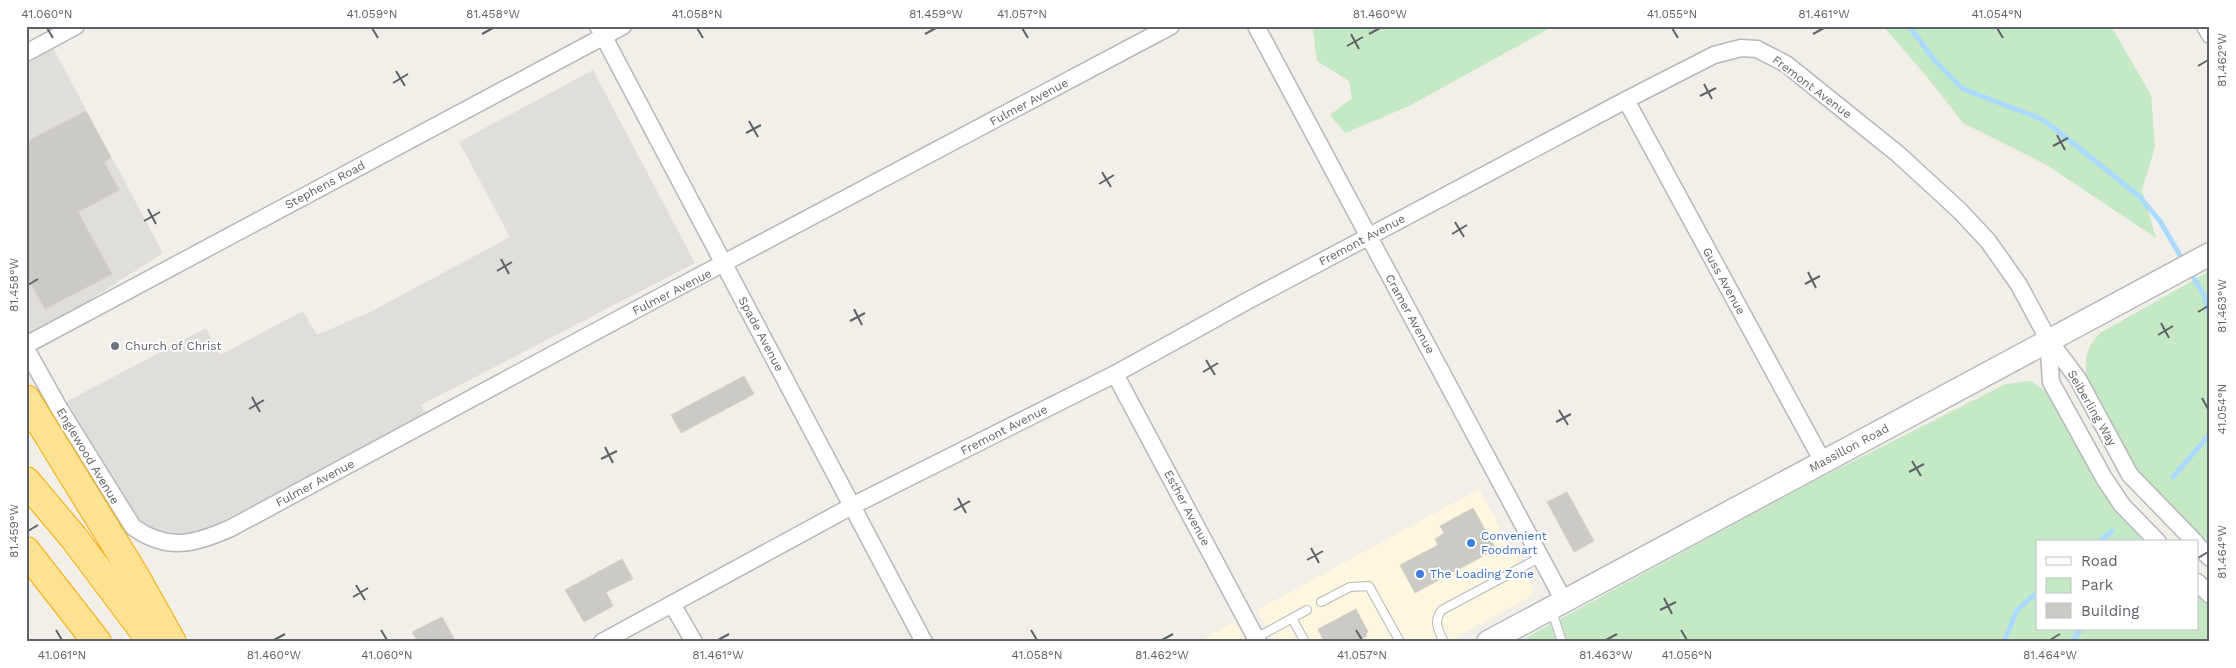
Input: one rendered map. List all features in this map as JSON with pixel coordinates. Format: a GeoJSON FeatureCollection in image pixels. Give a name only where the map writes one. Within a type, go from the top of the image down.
{"type":"FeatureCollection","features":[{"type":"Feature","properties":{"kind":"highway"},"geometry":{"type":"LineString","coordinates":[[26,399],[135,576],[172,642]]}},
{"type":"Feature","properties":{"kind":"highway"},"geometry":{"type":"LineString","coordinates":[[26,481],[74,538],[152,642]]}},
{"type":"Feature","properties":{"kind":"highway"},"geometry":{"type":"LineString","coordinates":[[26,551],[97,642]]}},
{"type":"Feature","properties":{"kind":"street"},"geometry":{"type":"LineString","coordinates":[[26,53],[76,26]]}},
{"type":"Feature","properties":{"kind":"street","name":"Stephens Road"},"geometry":{"type":"LineString","coordinates":[[26,347],[600,31],[623,26]]}},
{"type":"Feature","properties":{"kind":"street","name":"Fulmer Avenue"},"geometry":{"type":"LineString","coordinates":[[168,543],[192,543],[231,528],[1171,26]]}},
{"type":"Feature","properties":{"kind":"street","name":"Cramer Avenue"},"geometry":{"type":"LineString","coordinates":[[1256,26],[1368,238],[1541,557],[1558,605]]}},
{"type":"Feature","properties":{"kind":"street"},"geometry":{"type":"LineString","coordinates":[[2205,26],[2210,35]]}},
{"type":"Feature","properties":{"kind":"street","name":"Spade Avenue"},"geometry":{"type":"LineString","coordinates":[[600,31],[924,642]]}},
{"type":"Feature","properties":{"kind":"street","name":"Fremont Avenue"},"geometry":{"type":"LineString","coordinates":[[602,642],[852,506],[1115,374],[1249,300],[1626,100],[1726,50],[1757,49],[1773,56],[1890,148],[1960,211],[2004,263],[2048,338]]}},
{"type":"Feature","properties":{"kind":"street","name":"Guss Avenue"},"geometry":{"type":"LineString","coordinates":[[1626,100],[1823,462]]}},
{"type":"Feature","properties":{"kind":"street","name":"Massillon Road"},"geometry":{"type":"LineString","coordinates":[[1488,642],[1823,462],[2048,338],[2210,254]]}},
{"type":"Feature","properties":{"kind":"street","name":"Seiberling Way"},"geometry":{"type":"LineString","coordinates":[[2048,338],[2051,382],[2117,498],[2156,540]]}},
{"type":"Feature","properties":{"kind":"street","name":"Seiberling Way"},"geometry":{"type":"LineString","coordinates":[[2048,338],[2078,379],[2130,476],[2193,540]]}},
{"type":"Feature","properties":{"kind":"street","name":"Englewood Avenue"},"geometry":{"type":"LineString","coordinates":[[26,347],[59,408],[125,516],[144,535],[168,543]]}},
{"type":"Feature","properties":{"kind":"street","name":"Esther Avenue"},"geometry":{"type":"LineString","coordinates":[[1115,374],[1257,640]]}},
{"type":"Feature","properties":{"kind":"street"},"geometry":{"type":"LineString","coordinates":[[2198,545],[2210,558]]}},
{"type":"Feature","properties":{"kind":"street"},"geometry":{"type":"LineString","coordinates":[[2198,583],[2210,595]]}},
{"type":"Feature","properties":{"kind":"street"},"geometry":{"type":"LineString","coordinates":[[672,604],[694,642]]}},
{"type":"Feature","properties":{"kind":"lane"},"geometry":{"type":"LineString","coordinates":[[1444,642],[1437,626],[1438,616],[1442,610],[1541,557]]}},
{"type":"Feature","properties":{"kind":"lane"},"geometry":{"type":"LineString","coordinates":[[1320,602],[1350,587],[1369,586],[1400,642]]}},
{"type":"Feature","properties":{"kind":"lane"},"geometry":{"type":"LineString","coordinates":[[1558,605],[1562,642]]}},
{"type":"Feature","properties":{"kind":"lane"},"geometry":{"type":"LineString","coordinates":[[1257,640],[1306,610]]}},
{"type":"Feature","properties":{"kind":"lane"},"geometry":{"type":"LineString","coordinates":[[1292,618],[1306,642]]}},
{"type":"Feature","properties":{"kind":"shaded area"},"geometry":{"type":"Polygon","coordinates":[[[52,46],[163,253],[29,339],[26,334],[26,60],[52,46]]]}},
{"type":"Feature","properties":{"kind":"shaded area"},"geometry":{"type":"Polygon","coordinates":[[[593,70],[695,263],[421,405],[427,415],[210,533],[162,537],[131,517],[62,404],[206,328],[220,355],[303,311],[317,335],[370,312],[510,237],[459,142],[593,70]]]}},
{"type":"Feature","properties":{"kind":"shaded area"},"geometry":{"type":"Polygon","coordinates":[[[1479,489],[1534,590],[1532,596],[1446,642],[1274,642],[1257,610],[1479,489]]]}},
{"type":"Feature","properties":{"kind":"shaded area"},"geometry":{"type":"Polygon","coordinates":[[[1242,619],[1254,642],[1197,642],[1227,626],[1242,619]]]}},
{"type":"Feature","properties":{"kind":"green space"},"geometry":{"type":"Polygon","coordinates":[[[1317,26],[1554,26],[1409,106],[1345,133],[1330,115],[1352,98],[1349,81],[1317,61],[1313,31],[1317,26]]]}},
{"type":"Feature","properties":{"kind":"green space"},"geometry":{"type":"Polygon","coordinates":[[[1883,26],[2111,26],[2151,95],[2155,147],[2142,190],[2156,238],[2045,164],[1963,123],[1883,26]]]}},
{"type":"Feature","properties":{"kind":"green space"},"geometry":{"type":"Polygon","coordinates":[[[2210,271],[2210,548],[2139,472],[2088,381],[2086,361],[2092,344],[2100,333],[2210,271]]]}},
{"type":"Feature","properties":{"kind":"green space"},"geometry":{"type":"Polygon","coordinates":[[[2031,381],[2048,393],[2072,436],[2138,531],[2147,540],[2036,540],[2036,630],[2198,630],[2198,594],[2210,606],[2210,642],[1518,642],[1806,485],[2006,384],[2031,381]]]}},
{"type":"Feature","properties":{"kind":"building"},"geometry":{"type":"Polygon","coordinates":[[[86,111],[111,158],[104,162],[119,190],[78,212],[112,274],[45,309],[26,275],[26,142],[86,111]]]}},
{"type":"Feature","properties":{"kind":"building"},"geometry":{"type":"Polygon","coordinates":[[[744,376],[754,394],[681,433],[671,415],[744,376]]]}},
{"type":"Feature","properties":{"kind":"building"},"geometry":{"type":"Polygon","coordinates":[[[1567,492],[1594,541],[1574,552],[1547,502],[1567,492]]]}},
{"type":"Feature","properties":{"kind":"building"},"geometry":{"type":"Polygon","coordinates":[[[1473,508],[1496,549],[1415,593],[1400,565],[1438,545],[1435,539],[1444,533],[1440,526],[1473,508]]]}},
{"type":"Feature","properties":{"kind":"building"},"geometry":{"type":"Polygon","coordinates":[[[622,559],[633,579],[606,592],[613,606],[584,622],[565,590],[622,559]]]}},
{"type":"Feature","properties":{"kind":"building"},"geometry":{"type":"Polygon","coordinates":[[[1356,609],[1368,632],[1367,636],[1356,642],[1324,642],[1318,629],[1356,609]]]}},
{"type":"Feature","properties":{"kind":"building"},"geometry":{"type":"Polygon","coordinates":[[[442,617],[456,642],[418,642],[412,632],[442,617]]]}},
{"type":"Feature","properties":{"kind":"waterway"},"geometry":{"type":"LineString","coordinates":[[1909,26],[1935,61],[1963,89],[2039,118],[2053,127],[2140,197],[2160,221],[2184,262]]}},
{"type":"Feature","properties":{"kind":"waterway"},"geometry":{"type":"LineString","coordinates":[[2190,272],[2204,295],[2210,317]]}},
{"type":"Feature","properties":{"kind":"waterway"},"geometry":{"type":"LineString","coordinates":[[2173,477],[2210,434]]}},
{"type":"Feature","properties":{"kind":"waterway"},"geometry":{"type":"LineString","coordinates":[[2101,540],[2112,531]]}},
{"type":"Feature","properties":{"kind":"waterway"},"geometry":{"type":"LineString","coordinates":[[2004,642],[2017,610],[2036,594]]}},
{"type":"Feature","properties":{"kind":"waterway"},"geometry":{"type":"LineString","coordinates":[[2072,642],[2080,630]]}},
{"type":"Feature","properties":{"kind":"place","name":"Church of Christ"},"geometry":{"type":"Point","coordinates":[115,346]}},
{"type":"Feature","properties":{"kind":"place","name":"Convenient Foodmart"},"geometry":{"type":"Point","coordinates":[1471,543]}},
{"type":"Feature","properties":{"kind":"place","name":"The Loading Zone"},"geometry":{"type":"Point","coordinates":[1420,574]}}]}
